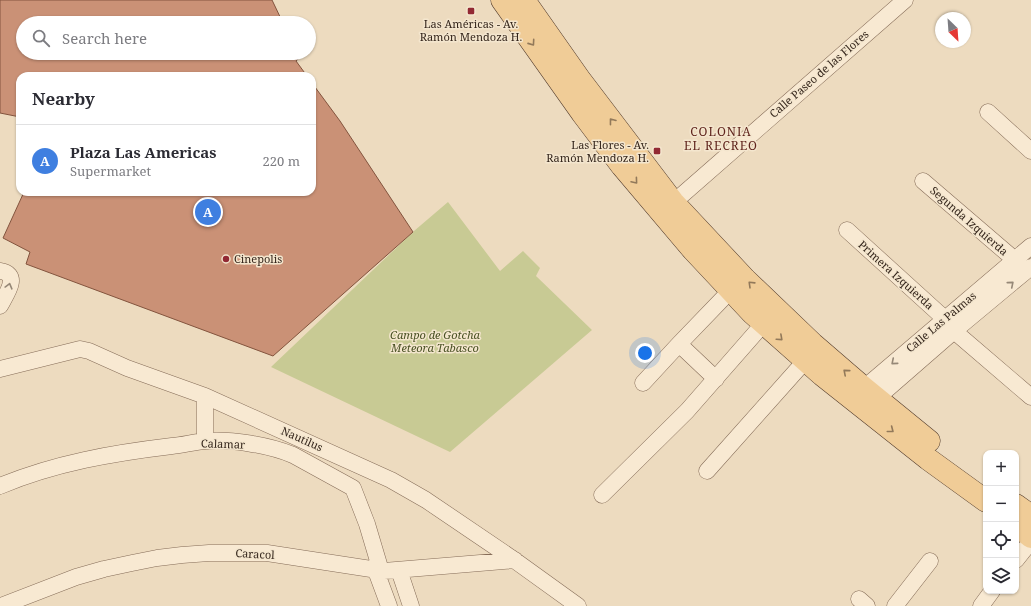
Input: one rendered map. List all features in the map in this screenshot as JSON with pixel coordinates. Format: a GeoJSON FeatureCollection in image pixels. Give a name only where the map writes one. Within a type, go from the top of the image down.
{"type":"FeatureCollection","features":[{"type":"Feature","properties":{"kind":"main road"},"geometry":{"type":"LineString","coordinates":[[502,0],[586,119],[622,166],[813,344],[864,399],[928,459],[983,499]]}},
{"type":"Feature","properties":{"kind":"main road"},"geometry":{"type":"LineString","coordinates":[[524,0],[667,207],[693,250],[731,290],[764,323],[822,376],[864,399],[983,481]]}},
{"type":"Feature","properties":{"kind":"main road"},"geometry":{"type":"LineString","coordinates":[[1019,507],[1031,516]]}},
{"type":"Feature","properties":{"kind":"main road"},"geometry":{"type":"LineString","coordinates":[[1019,527],[1031,537]]}},
{"type":"Feature","properties":{"kind":"street","name":"Calle Paseo de las Flores"},"geometry":{"type":"LineString","coordinates":[[667,207],[888,6],[905,0]]}},
{"type":"Feature","properties":{"kind":"street"},"geometry":{"type":"LineString","coordinates":[[988,112],[1031,151]]}},
{"type":"Feature","properties":{"kind":"street","name":"Segunda Izquierda"},"geometry":{"type":"LineString","coordinates":[[923,181],[1026,252]]}},
{"type":"Feature","properties":{"kind":"street","name":"Primera Izquierda"},"geometry":{"type":"LineString","coordinates":[[847,230],[1031,397]]}},
{"type":"Feature","properties":{"kind":"street","name":"Calle Las Palmas"},"geometry":{"type":"LineString","coordinates":[[864,399],[986,295],[1026,252]]}},
{"type":"Feature","properties":{"kind":"street","name":"Calle Las Palmas"},"geometry":{"type":"LineString","coordinates":[[986,295],[1030,270]]}},
{"type":"Feature","properties":{"kind":"street"},"geometry":{"type":"LineString","coordinates":[[0,271],[9,275],[11,287],[0,306]]}},
{"type":"Feature","properties":{"kind":"street"},"geometry":{"type":"LineString","coordinates":[[643,383],[678,344],[731,290]]}},
{"type":"Feature","properties":{"kind":"street"},"geometry":{"type":"LineString","coordinates":[[602,495],[687,411],[764,323]]}},
{"type":"Feature","properties":{"kind":"street"},"geometry":{"type":"LineString","coordinates":[[678,344],[716,379]]}},
{"type":"Feature","properties":{"kind":"street","name":"Nautilus"},"geometry":{"type":"LineString","coordinates":[[0,369],[80,349],[89,351],[127,368],[205,396],[391,480],[426,500],[515,560],[578,606]]}},
{"type":"Feature","properties":{"kind":"street"},"geometry":{"type":"LineString","coordinates":[[706,470],[805,360]]}},
{"type":"Feature","properties":{"kind":"street"},"geometry":{"type":"LineString","coordinates":[[205,396],[205,441]]}},
{"type":"Feature","properties":{"kind":"street","name":"Calamar"},"geometry":{"type":"LineString","coordinates":[[0,486],[38,472],[77,461],[138,450],[205,441],[234,442],[282,451],[293,455],[352,486],[356,492],[364,514],[378,571],[389,606]]}},
{"type":"Feature","properties":{"kind":"street"},"geometry":{"type":"LineString","coordinates":[[1018,558],[1031,541]]}},
{"type":"Feature","properties":{"kind":"street","name":"Caracol"},"geometry":{"type":"LineString","coordinates":[[1,606],[83,575],[104,569],[151,559],[182,555],[209,553],[267,553],[378,571],[515,560]]}},
{"type":"Feature","properties":{"kind":"street"},"geometry":{"type":"LineString","coordinates":[[895,606],[930,561]]}},
{"type":"Feature","properties":{"kind":"street"},"geometry":{"type":"LineString","coordinates":[[399,570],[411,606]]}},
{"type":"Feature","properties":{"kind":"street"},"geometry":{"type":"LineString","coordinates":[[980,606],[990,594]]}},
{"type":"Feature","properties":{"kind":"green space","name":"Campo de Gotcha Meteora Tabasco"},"geometry":{"type":"Polygon","coordinates":[[[448,202],[500,271],[523,251],[540,268],[536,276],[592,330],[450,452],[271,367],[414,231],[448,202]]]}},
{"type":"Feature","properties":{"kind":"building"},"geometry":{"type":"Polygon","coordinates":[[[0,0],[272,0],[280,16],[16,16],[16,60],[297,60],[296,61],[304,72],[16,72],[16,116],[0,113],[0,0]]]}},
{"type":"Feature","properties":{"kind":"building"},"geometry":{"type":"Polygon","coordinates":[[[316,88],[340,121],[413,232],[273,356],[26,264],[30,252],[3,238],[22,196],[316,196],[316,88]]]}},
{"type":"Feature","properties":{"kind":"place","name":"Las Américas - Av. Ramón Mendoza H."},"geometry":{"type":"Point","coordinates":[471,11]}},
{"type":"Feature","properties":{"kind":"place","name":"Las Flores - Av. Ramón Mendoza H."},"geometry":{"type":"Point","coordinates":[657,151]}},
{"type":"Feature","properties":{"kind":"place","name":"Plaza Las Americas"},"geometry":{"type":"Point","coordinates":[208,212]}},
{"type":"Feature","properties":{"kind":"place","name":"Cinepolis"},"geometry":{"type":"Point","coordinates":[226,259]}},
{"type":"Feature","properties":{"kind":"district","name":"COLONIA EL RECREO"},"geometry":{"type":"Point","coordinates":[721,139]}}]}
